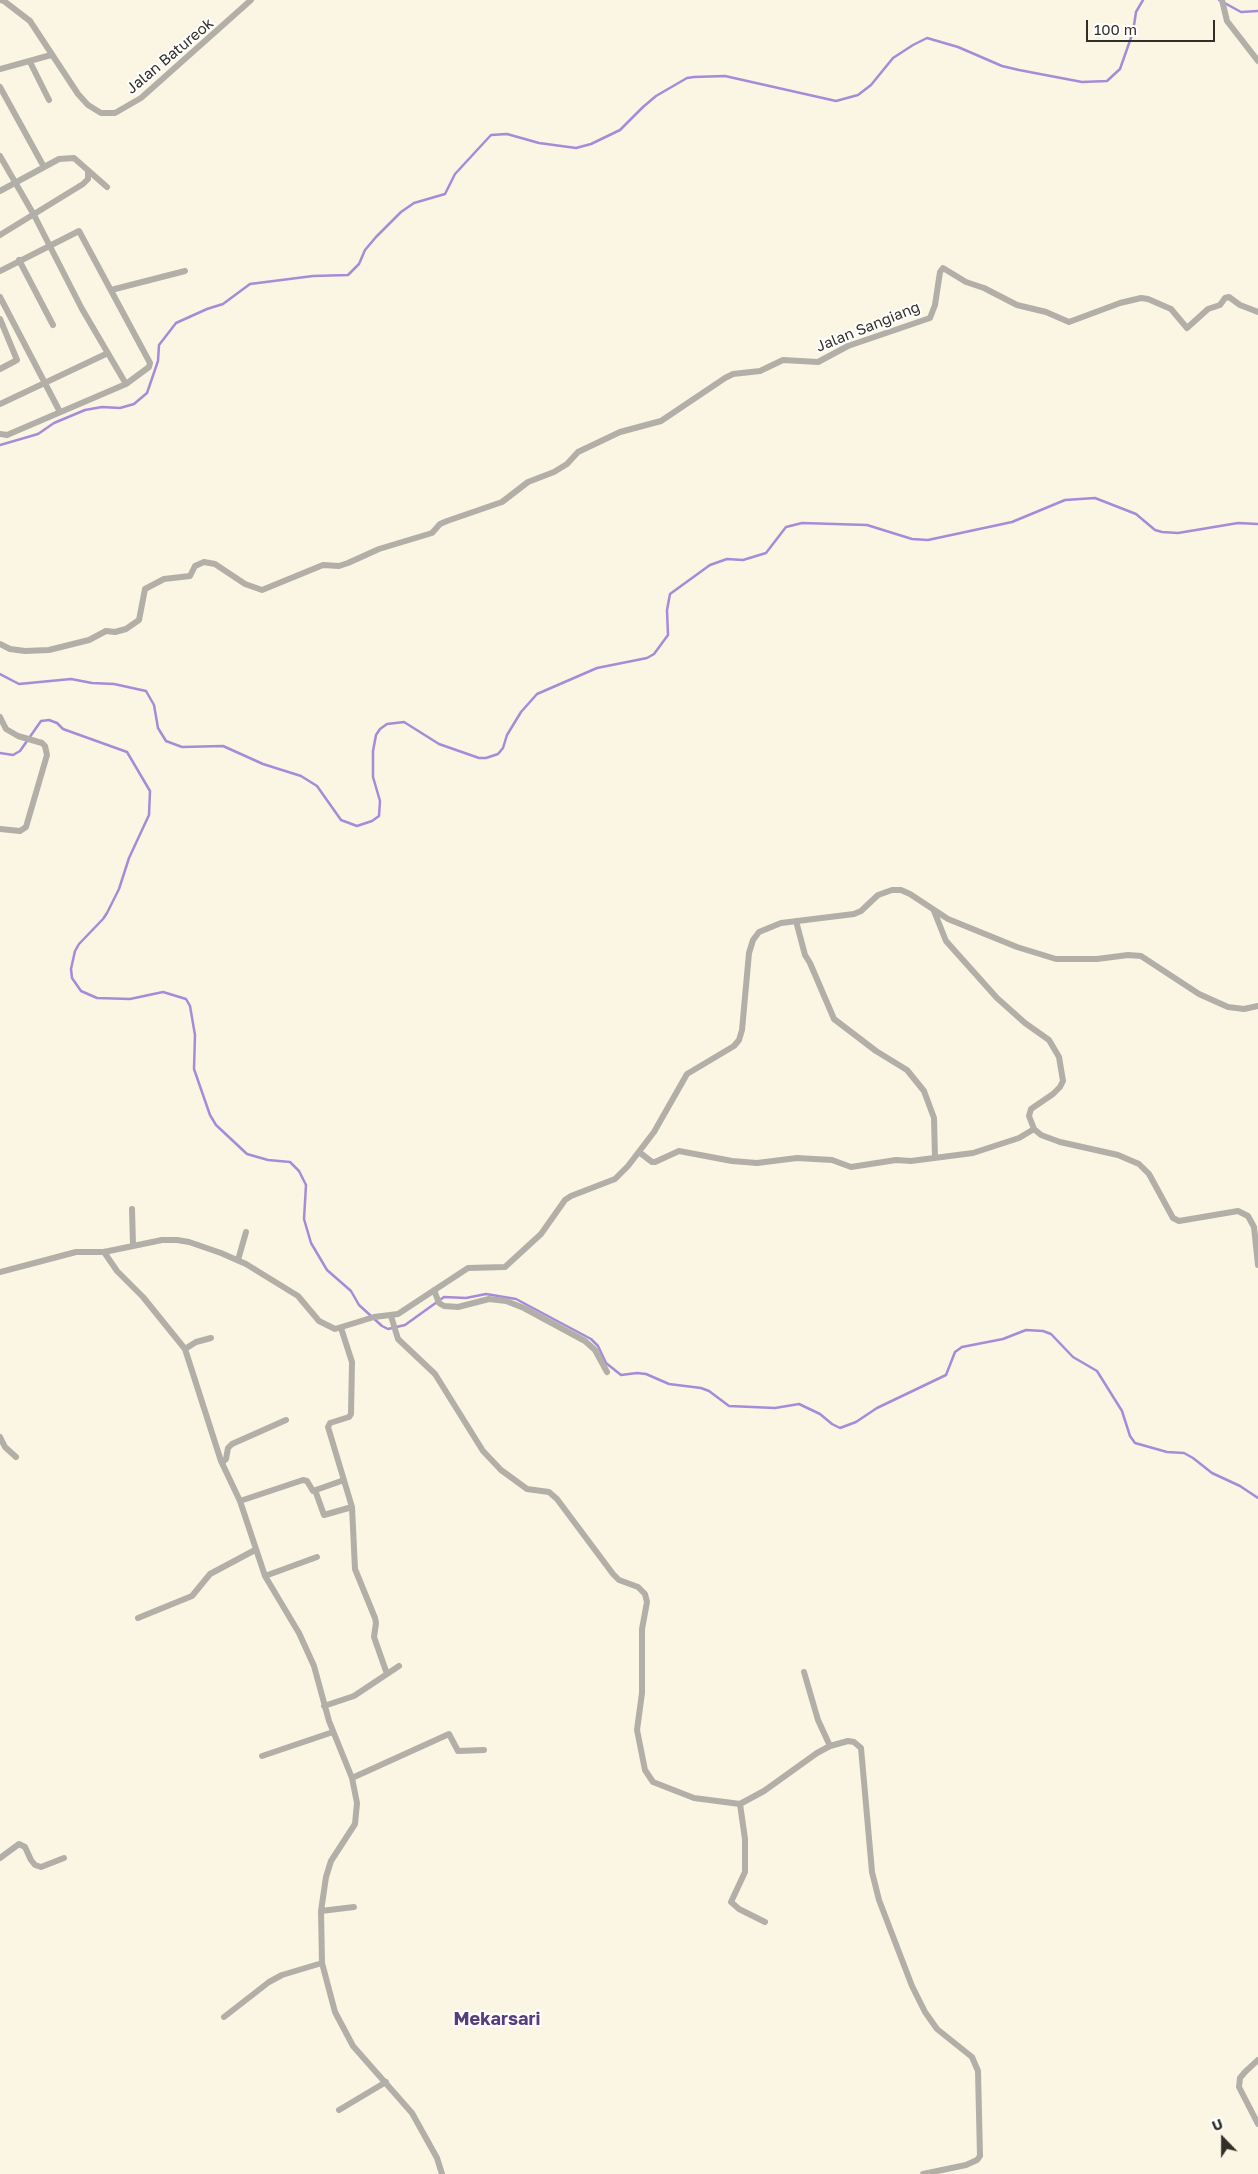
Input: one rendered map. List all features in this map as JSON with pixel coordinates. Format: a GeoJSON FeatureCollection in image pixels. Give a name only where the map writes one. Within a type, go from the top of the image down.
{"type":"FeatureCollection","features":[{"type":"Feature","properties":{"kind":"street","name":"Jalan Batureok"},"geometry":{"type":"LineString","coordinates":[[0,0],[30,21],[51,55],[88,105],[101,113],[115,113],[141,98],[251,0]]}},
{"type":"Feature","properties":{"kind":"street"},"geometry":{"type":"LineString","coordinates":[[1222,0],[1227,22],[1258,61]]}},
{"type":"Feature","properties":{"kind":"street"},"geometry":{"type":"LineString","coordinates":[[0,69],[51,55]]}},
{"type":"Feature","properties":{"kind":"street"},"geometry":{"type":"LineString","coordinates":[[30,62],[49,100]]}},
{"type":"Feature","properties":{"kind":"street"},"geometry":{"type":"LineString","coordinates":[[0,87],[44,167]]}},
{"type":"Feature","properties":{"kind":"street"},"geometry":{"type":"LineString","coordinates":[[0,156],[126,384]]}},
{"type":"Feature","properties":{"kind":"street"},"geometry":{"type":"LineString","coordinates":[[0,191],[59,159],[74,158],[107,187]]}},
{"type":"Feature","properties":{"kind":"street"},"geometry":{"type":"LineString","coordinates":[[0,235],[83,184],[88,179],[88,171]]}},
{"type":"Feature","properties":{"kind":"street"},"geometry":{"type":"LineString","coordinates":[[0,270],[48,244],[79,231],[149,359],[148,367],[126,384],[7,435],[0,434]]}},
{"type":"Feature","properties":{"kind":"street"},"geometry":{"type":"LineString","coordinates":[[19,260],[53,325]]}},
{"type":"Feature","properties":{"kind":"street","name":"Jalan Sangiang"},"geometry":{"type":"LineString","coordinates":[[0,644],[10,649],[25,651],[49,650],[89,640],[106,631],[115,632],[126,629],[139,620],[145,589],[164,579],[190,576],[195,566],[204,562],[215,564],[245,584],[262,590],[323,565],[339,566],[379,549],[432,533],[440,524],[502,502],[528,482],[554,472],[567,464],[578,452],[620,432],[661,421],[733,374],[760,371],[783,360],[818,362],[835,352],[863,340],[924,321],[933,313],[940,272],[943,268],[966,282],[984,288],[1017,305],[1046,312],[1069,322],[1106,308],[1141,298],[1148,298],[1171,309],[1187,328],[1208,310],[1220,305],[1225,298],[1229,297],[1240,305],[1258,312]]}},
{"type":"Feature","properties":{"kind":"street"},"geometry":{"type":"LineString","coordinates":[[111,290],[185,271]]}},
{"type":"Feature","properties":{"kind":"street"},"geometry":{"type":"LineString","coordinates":[[0,297],[60,412]]}},
{"type":"Feature","properties":{"kind":"street"},"geometry":{"type":"LineString","coordinates":[[0,320],[17,360],[0,369]]}},
{"type":"Feature","properties":{"kind":"street"},"geometry":{"type":"LineString","coordinates":[[0,404],[108,353]]}},
{"type":"Feature","properties":{"kind":"street"},"geometry":{"type":"LineString","coordinates":[[0,716],[6,729],[18,736],[46,746],[47,755],[26,827],[20,831],[0,829]]}},
{"type":"Feature","properties":{"kind":"street"},"geometry":{"type":"LineString","coordinates":[[0,1272],[76,1252],[104,1252],[162,1240],[177,1240],[189,1242],[238,1260],[298,1296],[320,1321],[335,1329],[374,1317],[392,1319],[435,1293],[468,1268],[505,1267],[541,1234],[565,1200],[616,1179],[654,1132],[687,1074],[734,1046],[740,1040],[749,953],[755,936],[767,928],[796,921],[854,914],[861,911],[878,895],[892,890],[900,890],[910,894],[934,911],[1017,947],[1056,959],[1140,956],[1199,994],[1228,1007],[1244,1009],[1258,1006]]}},
{"type":"Feature","properties":{"kind":"street"},"geometry":{"type":"LineString","coordinates":[[934,911],[946,941],[997,998],[1025,1024],[1049,1040],[1059,1057],[1063,1081],[1053,1094],[1031,1109],[1029,1116],[1034,1129],[1041,1135],[1060,1142],[1118,1155],[1138,1164],[1149,1174],[1173,1218],[1179,1221],[1238,1211],[1248,1216],[1254,1227],[1258,1266]]}},
{"type":"Feature","properties":{"kind":"street"},"geometry":{"type":"LineString","coordinates":[[796,921],[804,955],[810,963],[834,1019],[876,1051],[907,1070],[924,1091],[934,1118],[935,1158]]}},
{"type":"Feature","properties":{"kind":"street"},"geometry":{"type":"LineString","coordinates":[[639,1152],[652,1162],[679,1151],[732,1161],[757,1163],[796,1158],[832,1160],[851,1167],[896,1160],[911,1161],[973,1153],[1019,1138],[1034,1129]]}},
{"type":"Feature","properties":{"kind":"street"},"geometry":{"type":"LineString","coordinates":[[132,1209],[133,1245]]}},
{"type":"Feature","properties":{"kind":"street"},"geometry":{"type":"LineString","coordinates":[[238,1260],[246,1232]]}},
{"type":"Feature","properties":{"kind":"street"},"geometry":{"type":"LineString","coordinates":[[104,1252],[117,1271],[143,1297],[185,1350],[222,1463],[240,1501],[265,1576],[304,1643],[314,1666],[324,1706],[352,1778],[357,1816],[355,1824],[331,1861],[321,1910],[322,1963],[335,2012],[353,2046],[412,2113],[437,2158],[442,2174]]}},
{"type":"Feature","properties":{"kind":"street"},"geometry":{"type":"LineString","coordinates":[[435,1293],[440,1303],[444,1306],[458,1307],[488,1300],[506,1301],[524,1308],[585,1341],[595,1350],[607,1372]]}},
{"type":"Feature","properties":{"kind":"street"},"geometry":{"type":"LineString","coordinates":[[392,1319],[398,1338],[435,1374],[456,1411],[489,1457],[506,1474],[527,1489],[549,1492],[557,1499],[613,1574],[619,1580],[638,1587],[645,1594],[647,1602],[642,1629],[642,1693],[638,1730],[641,1756],[648,1778],[653,1782],[694,1798],[740,1804],[764,1792],[817,1752],[848,1741],[854,1742],[861,1748],[872,1872],[879,1900],[912,1986],[925,2012],[937,2029],[972,2057],[978,2071],[980,2113],[979,2158],[966,2165],[923,2174]]}},
{"type":"Feature","properties":{"kind":"street"},"geometry":{"type":"LineString","coordinates":[[341,1328],[352,1362],[351,1414],[349,1417],[328,1425],[352,1507],[355,1569],[375,1618],[374,1637],[387,1674]]}},
{"type":"Feature","properties":{"kind":"street"},"geometry":{"type":"LineString","coordinates":[[185,1350],[196,1342],[210,1338]]}},
{"type":"Feature","properties":{"kind":"street"},"geometry":{"type":"LineString","coordinates":[[222,1463],[226,1459],[228,1448],[232,1444],[286,1420]]}},
{"type":"Feature","properties":{"kind":"street"},"geometry":{"type":"LineString","coordinates":[[0,1437],[6,1447],[16,1457]]}},
{"type":"Feature","properties":{"kind":"street"},"geometry":{"type":"LineString","coordinates":[[240,1501],[303,1480],[307,1481],[312,1490],[315,1490],[324,1515],[352,1507]]}},
{"type":"Feature","properties":{"kind":"street"},"geometry":{"type":"LineString","coordinates":[[315,1490],[344,1480]]}},
{"type":"Feature","properties":{"kind":"street"},"geometry":{"type":"LineString","coordinates":[[138,1618],[192,1596],[210,1574],[255,1550]]}},
{"type":"Feature","properties":{"kind":"street"},"geometry":{"type":"LineString","coordinates":[[265,1576],[317,1557]]}},
{"type":"Feature","properties":{"kind":"street"},"geometry":{"type":"LineString","coordinates":[[324,1706],[354,1696],[399,1666]]}},
{"type":"Feature","properties":{"kind":"street"},"geometry":{"type":"LineString","coordinates":[[804,1672],[818,1720],[830,1746]]}},
{"type":"Feature","properties":{"kind":"street"},"geometry":{"type":"LineString","coordinates":[[262,1756],[333,1732]]}},
{"type":"Feature","properties":{"kind":"street"},"geometry":{"type":"LineString","coordinates":[[352,1778],[449,1734],[458,1751],[484,1750]]}},
{"type":"Feature","properties":{"kind":"street"},"geometry":{"type":"LineString","coordinates":[[740,1804],[745,1838],[745,1872],[731,1902],[739,1909],[765,1922]]}},
{"type":"Feature","properties":{"kind":"street"},"geometry":{"type":"LineString","coordinates":[[0,1858],[19,1844],[25,1847],[35,1865],[41,1867],[64,1858]]}},
{"type":"Feature","properties":{"kind":"street"},"geometry":{"type":"LineString","coordinates":[[321,1910],[354,1907]]}},
{"type":"Feature","properties":{"kind":"street"},"geometry":{"type":"LineString","coordinates":[[224,2017],[269,1982],[282,1975],[322,1963]]}},
{"type":"Feature","properties":{"kind":"street"},"geometry":{"type":"LineString","coordinates":[[1258,2060],[1240,2078],[1239,2087],[1258,2124]]}},
{"type":"Feature","properties":{"kind":"street"},"geometry":{"type":"LineString","coordinates":[[339,2110],[386,2082]]}},
{"type":"Feature","properties":{"kind":"waterway"},"geometry":{"type":"LineString","coordinates":[[0,445],[38,434],[54,423],[85,410],[102,407],[120,408],[134,404],[147,393],[158,361],[159,345],[176,323],[223,304],[250,284],[313,276],[348,275],[359,264],[365,250],[401,212],[414,203],[445,194],[455,174],[491,135],[507,134],[539,143],[576,148],[591,144],[620,130],[656,96],[687,78],[694,77],[725,76],[836,101],[858,95],[871,85],[893,58],[927,38],[958,47],[1002,66],[1082,82],[1107,81],[1120,69],[1133,32],[1136,12],[1143,0]]}},
{"type":"Feature","properties":{"kind":"waterway"},"geometry":{"type":"LineString","coordinates":[[1219,0],[1241,12],[1258,11]]}},
{"type":"Feature","properties":{"kind":"waterway"},"geometry":{"type":"LineString","coordinates":[[0,674],[19,684],[71,679],[92,683],[114,684],[146,691],[154,705],[158,728],[166,741],[182,747],[223,746],[263,764],[301,776],[317,786],[341,820],[357,826],[372,821],[379,816],[380,801],[373,777],[373,751],[376,735],[387,724],[404,722],[439,744],[479,758],[498,754],[503,748],[507,735],[521,712],[537,694],[597,668],[647,658],[654,654],[668,635],[667,610],[670,594],[710,565],[727,559],[743,560],[766,553],[786,527],[802,523],[867,525],[912,539],[928,540],[1012,522],[1065,500],[1095,498],[1136,514],[1155,530],[1162,532],[1178,533],[1238,523],[1258,524]]}},
{"type":"Feature","properties":{"kind":"waterway"},"geometry":{"type":"LineString","coordinates":[[0,753],[13,755],[20,751],[41,721],[49,720],[57,723],[63,729],[127,752],[150,791],[149,815],[129,858],[119,889],[107,913],[75,951],[71,969],[72,978],[81,991],[97,998],[130,999],[163,992],[186,999],[190,1006],[195,1035],[194,1069],[210,1115],[216,1125],[247,1154],[268,1160],[290,1162],[299,1171],[306,1185],[304,1219],[311,1243],[327,1270],[351,1291],[359,1305],[382,1326],[388,1329],[405,1325],[444,1297],[466,1298],[486,1294],[516,1299],[591,1339],[598,1346],[606,1363],[621,1375],[646,1374],[669,1384],[701,1388],[709,1391],[729,1406],[775,1408],[799,1404],[820,1414],[840,1428],[856,1422],[877,1408],[946,1375],[955,1352],[962,1347],[1003,1339],[1026,1330],[1043,1331],[1051,1334],[1073,1357],[1097,1371],[1122,1411],[1130,1436],[1135,1443],[1167,1452],[1184,1453],[1212,1473],[1240,1486],[1258,1498]]}},
{"type":"Feature","properties":{"kind":"district","name":"Mekarsari"},"geometry":{"type":"Point","coordinates":[497,2019]}}]}
